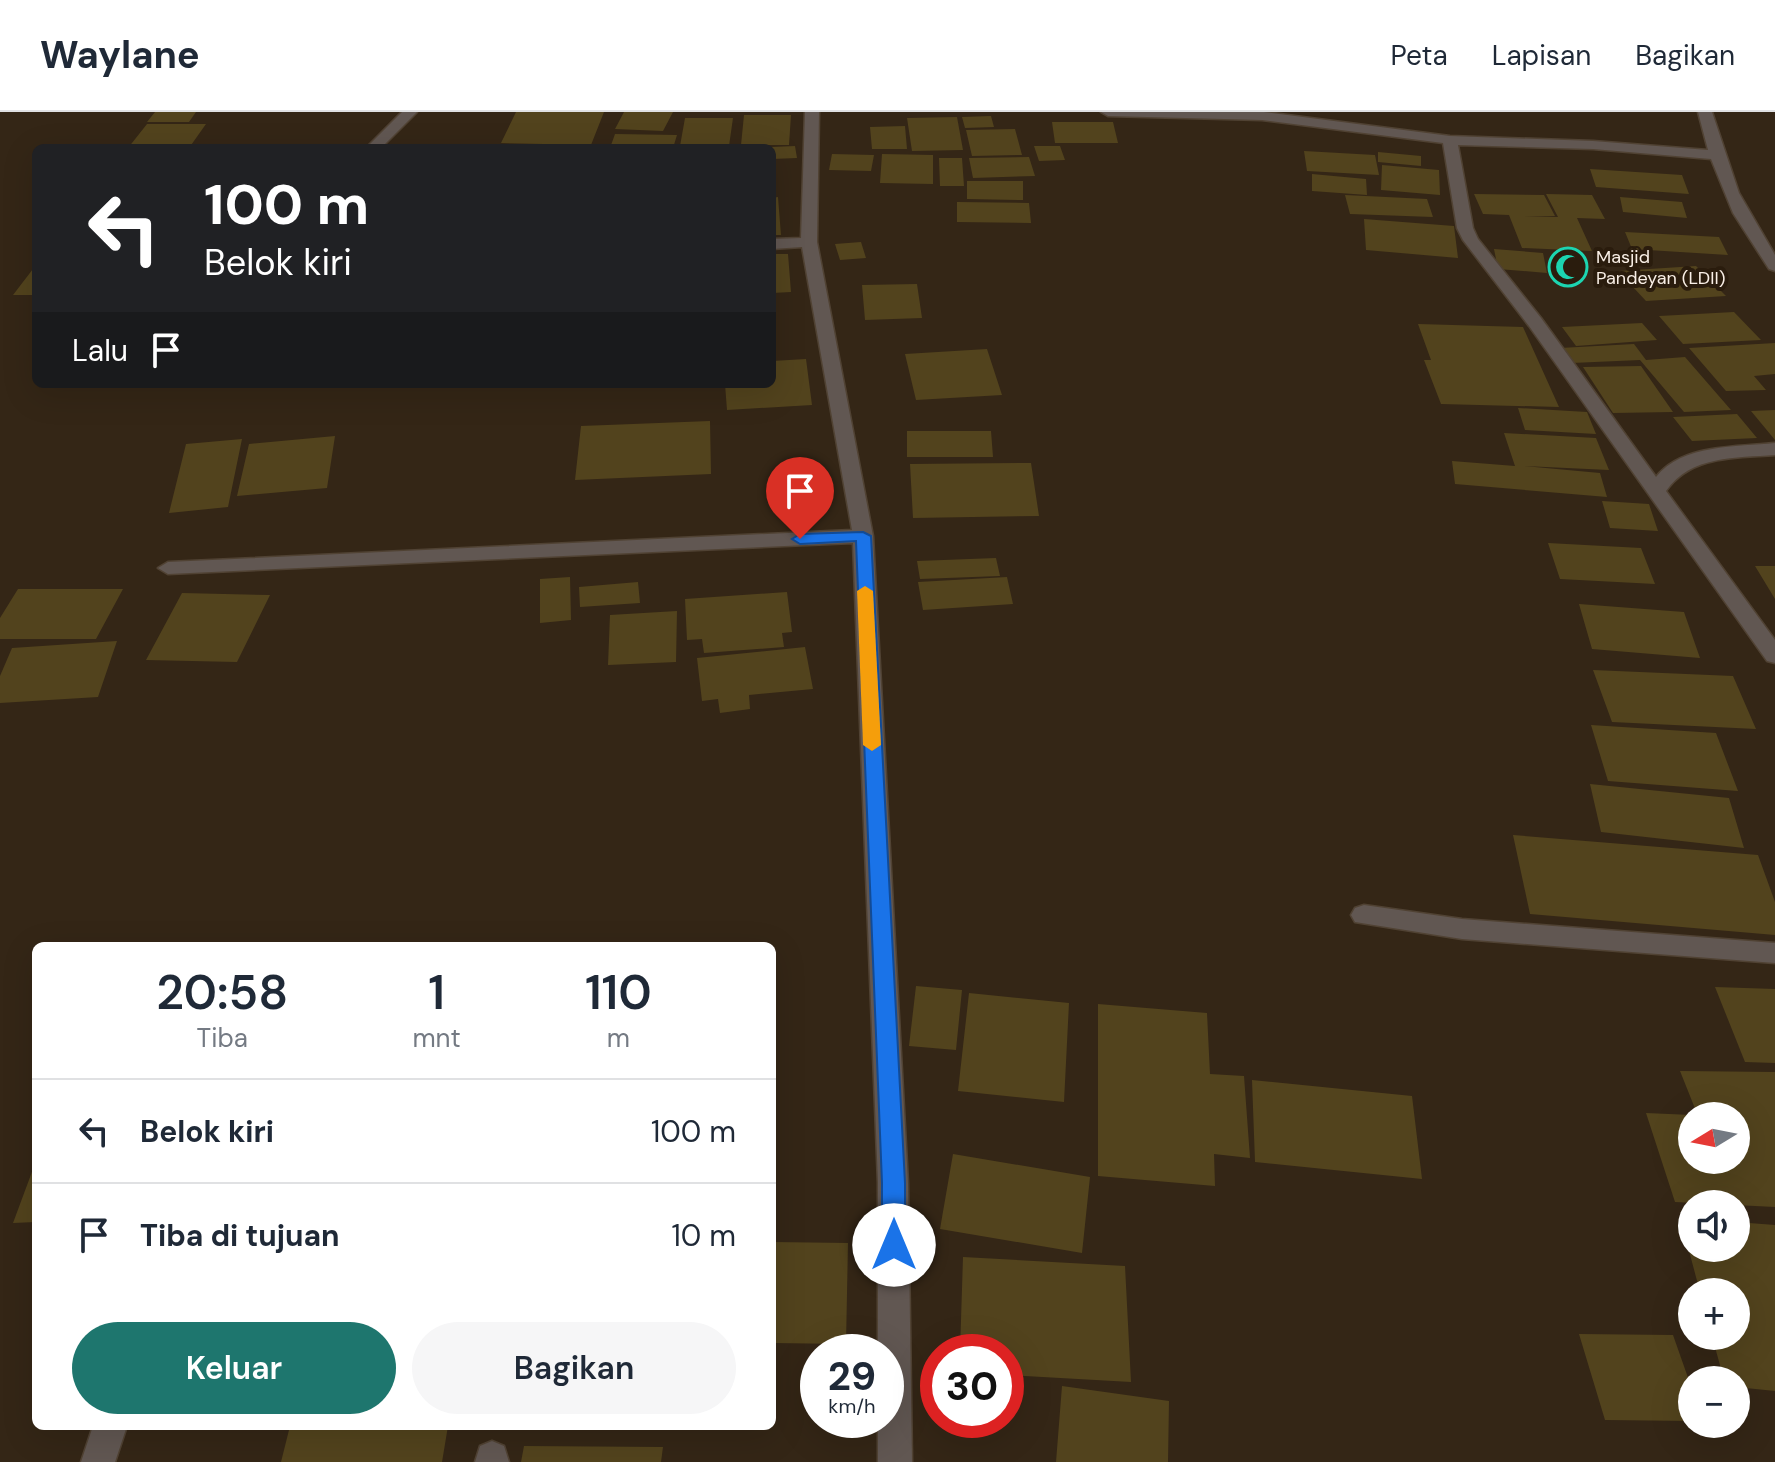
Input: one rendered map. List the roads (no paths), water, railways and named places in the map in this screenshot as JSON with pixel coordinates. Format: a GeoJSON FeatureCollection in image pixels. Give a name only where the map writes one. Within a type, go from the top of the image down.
{"type":"FeatureCollection","features":[{"type":"Feature","properties":{"kind":"street"},"geometry":{"type":"LineString","coordinates":[[377,144],[410,112]]}},
{"type":"Feature","properties":{"kind":"street"},"geometry":{"type":"LineString","coordinates":[[812,112],[809,242],[863,536],[893,1183],[895,1462]]}},
{"type":"Feature","properties":{"kind":"street"},"geometry":{"type":"LineString","coordinates":[[1108,112],[1262,116],[1450,140],[1593,145],[1715,155]]}},
{"type":"Feature","properties":{"kind":"street"},"geometry":{"type":"LineString","coordinates":[[1705,112],[1715,155],[1753,234],[1775,266]]}},
{"type":"Feature","properties":{"kind":"street"},"geometry":{"type":"LineString","coordinates":[[1450,140],[1465,228],[1471,240],[1535,322],[1775,656]]}},
{"type":"Feature","properties":{"kind":"street"},"geometry":{"type":"LineString","coordinates":[[1753,234],[1775,236]]}},
{"type":"Feature","properties":{"kind":"street"},"geometry":{"type":"LineString","coordinates":[[776,244],[809,242]]}},
{"type":"Feature","properties":{"kind":"street"},"geometry":{"type":"LineString","coordinates":[[1657,490],[1664,477],[1680,465],[1699,458],[1775,449]]}},
{"type":"Feature","properties":{"kind":"street"},"geometry":{"type":"LineString","coordinates":[[168,568],[863,536]]}},
{"type":"Feature","properties":{"kind":"street"},"geometry":{"type":"LineString","coordinates":[[1364,915],[1462,929],[1775,953]]}},
{"type":"Feature","properties":{"kind":"street"},"geometry":{"type":"LineString","coordinates":[[98,1462],[109,1430]]}},
{"type":"Feature","properties":{"kind":"place","name":"Masjid Pandeyan (LDII)"},"geometry":{"type":"Point","coordinates":[1568,267]}}]}
